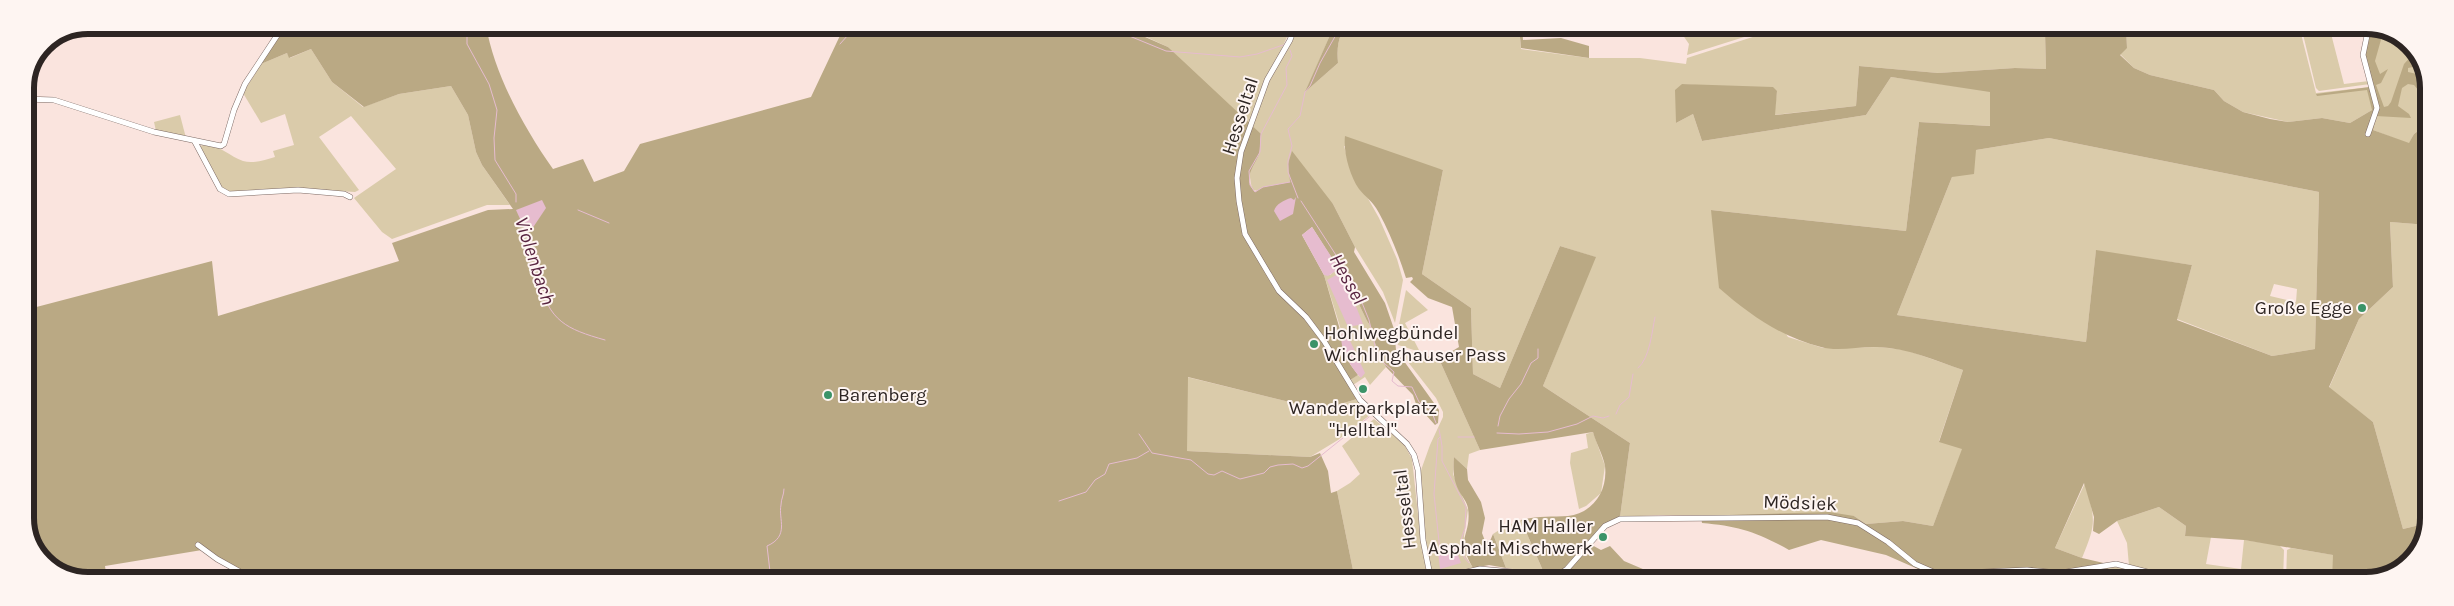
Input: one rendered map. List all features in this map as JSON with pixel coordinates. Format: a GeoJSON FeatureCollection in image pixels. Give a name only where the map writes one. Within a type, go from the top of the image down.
{"type":"FeatureCollection","features":[{"type":"Feature","properties":{"kind":"street"},"geometry":{"type":"LineString","coordinates":[[34,100],[54,100],[154,132],[217,146],[224,144],[234,110],[245,84],[278,34]]}},
{"type":"Feature","properties":{"kind":"street","name":"Hesseltal"},"geometry":{"type":"LineString","coordinates":[[1292,34],[1267,80],[1241,152],[1237,178],[1245,234],[1250,246],[1279,291],[1306,317],[1324,341],[1360,400],[1407,444],[1414,454],[1418,470],[1423,540],[1429,572]]}},
{"type":"Feature","properties":{"kind":"street"},"geometry":{"type":"LineString","coordinates":[[2368,34],[2364,55],[2377,108],[2368,134]]}},
{"type":"Feature","properties":{"kind":"street"},"geometry":{"type":"LineString","coordinates":[[195,142],[220,189],[228,194],[298,190],[344,194],[350,197]]}},
{"type":"Feature","properties":{"kind":"street","name":"Mödsiek"},"geometry":{"type":"LineString","coordinates":[[1563,572],[1568,569],[1604,526],[1612,522],[1634,518],[1686,517],[1827,517],[1850,520],[1888,542],[1915,564],[1933,572]]}},
{"type":"Feature","properties":{"kind":"street"},"geometry":{"type":"LineString","coordinates":[[198,545],[217,559],[241,572]]}},
{"type":"Feature","properties":{"kind":"street","name":"Mödsiek"},"geometry":{"type":"LineString","coordinates":[[2066,572],[2116,564],[2147,572]]}},
{"type":"Feature","properties":{"kind":"street","name":"Mödsiek"},"geometry":{"type":"LineString","coordinates":[[1470,572],[1480,570],[1506,572]]}},
{"type":"Feature","properties":{"kind":"street","name":"Mödsiek"},"geometry":{"type":"LineString","coordinates":[[1982,572],[2027,570],[2049,572]]}},
{"type":"Feature","properties":{"kind":"shaded area"},"geometry":{"type":"Polygon","coordinates":[[[280,34],[488,34],[496,63],[512,101],[553,169],[583,159],[594,182],[624,171],[640,144],[811,97],[841,34],[1138,34],[1168,47],[1261,134],[1259,154],[1249,177],[1251,187],[1255,192],[1263,187],[1290,182],[1288,164],[1292,151],[1333,204],[1355,247],[1354,252],[1385,303],[1394,329],[1396,350],[1439,410],[1438,423],[1435,425],[1416,404],[1413,395],[1386,367],[1375,343],[1374,331],[1367,321],[1345,275],[1338,268],[1312,227],[1302,235],[1324,275],[1350,364],[1358,375],[1347,382],[1357,399],[1327,408],[1310,407],[1188,377],[1187,451],[1310,457],[1320,453],[1328,471],[1331,493],[1337,491],[1353,572],[238,572],[202,550],[105,566],[106,572],[77,571],[67,568],[47,554],[38,539],[34,522],[34,308],[212,261],[218,316],[399,261],[392,243],[488,210],[513,209],[482,165],[476,152],[468,115],[451,86],[399,94],[364,107],[332,82],[311,49],[289,58],[287,53],[261,64],[280,34]]]}},
{"type":"Feature","properties":{"kind":"shaded area"},"geometry":{"type":"Polygon","coordinates":[[[1140,34],[1288,34],[1281,50],[1282,59],[1294,34],[1331,34],[1306,91],[1338,63],[1338,48],[1341,34],[1520,34],[1521,49],[1589,58],[1640,58],[1686,64],[1687,58],[1762,34],[2045,34],[2046,69],[2015,68],[1938,73],[1859,66],[1856,106],[1774,115],[1777,91],[1682,84],[1676,123],[1693,114],[1702,141],[1866,115],[1891,77],[1990,91],[1991,126],[1919,122],[1906,231],[1711,210],[1788,337],[1823,348],[1879,347],[1906,350],[1963,370],[1939,441],[1963,448],[1933,526],[1903,521],[1866,524],[1854,516],[1659,515],[1620,517],[1630,443],[1543,386],[1595,257],[1560,246],[1500,388],[1473,374],[1471,308],[1422,274],[1443,170],[1344,146],[1352,174],[1379,218],[1397,259],[1403,280],[1395,323],[1383,292],[1355,247],[1333,204],[1289,166],[1290,182],[1263,187],[1259,191],[1252,190],[1249,171],[1260,152],[1259,139],[1168,47],[1140,34]]]}},
{"type":"Feature","properties":{"kind":"shaded area"},"geometry":{"type":"Polygon","coordinates":[[[1330,34],[1341,34],[1338,48],[1338,63],[1305,92],[1330,34]]]}},
{"type":"Feature","properties":{"kind":"shaded area"},"geometry":{"type":"Polygon","coordinates":[[[1520,34],[1523,34],[1523,40],[1561,38],[1589,46],[1589,58],[1521,48],[1520,34]]]}},
{"type":"Feature","properties":{"kind":"shaded area"},"geometry":{"type":"Polygon","coordinates":[[[1682,34],[1754,34],[1687,55],[1689,44],[1682,34]]]}},
{"type":"Feature","properties":{"kind":"shaded area"},"geometry":{"type":"Polygon","coordinates":[[[2045,34],[2126,34],[2127,48],[2120,55],[2134,68],[2150,75],[2214,90],[2224,101],[2243,112],[2270,119],[2288,122],[2322,118],[2350,123],[2372,110],[2367,90],[2317,96],[2316,94],[2370,87],[2365,52],[2368,34],[2382,36],[2375,61],[2380,74],[2388,69],[2381,83],[2376,85],[2384,107],[2388,106],[2391,102],[2404,64],[2410,57],[2415,65],[2408,68],[2408,72],[2417,74],[2420,91],[2414,85],[2408,84],[2402,88],[2398,106],[2409,114],[2411,118],[2376,116],[2373,130],[2409,143],[2414,134],[2420,130],[2420,224],[2390,222],[2393,287],[2359,319],[2329,387],[2373,422],[2403,529],[2419,525],[2413,545],[2402,559],[2387,568],[2377,571],[2332,572],[2333,555],[2244,540],[2185,536],[2186,526],[2159,507],[2117,521],[2099,534],[2093,531],[2094,517],[2084,483],[2055,548],[2082,558],[2108,564],[2109,572],[1925,572],[1886,555],[1821,540],[1789,550],[1747,531],[1702,523],[1701,516],[1829,512],[1854,516],[1866,524],[1903,521],[1933,526],[1962,449],[1939,442],[1963,370],[1922,356],[1889,348],[1835,349],[1821,347],[1806,343],[1779,331],[1754,316],[1719,288],[1711,210],[1906,231],[1919,122],[1990,126],[1990,92],[1891,77],[1866,115],[1702,141],[1693,114],[1676,123],[1675,90],[1682,84],[1773,87],[1777,91],[1775,115],[1856,106],[1859,66],[1938,73],[2015,68],[2046,69],[2045,34]],[[2049,138],[1976,150],[1974,174],[1952,177],[1897,315],[2086,342],[2096,250],[2192,265],[2177,320],[2272,356],[2315,349],[2319,192],[2049,138]]]}},
{"type":"Feature","properties":{"kind":"shaded area"},"geometry":{"type":"Polygon","coordinates":[[[2126,34],[2301,34],[2316,93],[2370,87],[2375,103],[2372,110],[2350,123],[2322,118],[2288,122],[2243,112],[2224,101],[2214,90],[2150,75],[2134,68],[2120,54],[2127,47],[2126,34]]]}},
{"type":"Feature","properties":{"kind":"shaded area"},"geometry":{"type":"Polygon","coordinates":[[[2303,34],[2331,34],[2344,84],[2369,81],[2370,84],[2319,91],[2316,88],[2303,34]]]}},
{"type":"Feature","properties":{"kind":"shaded area"},"geometry":{"type":"Polygon","coordinates":[[[2370,34],[2387,38],[2399,45],[2407,52],[2416,67],[2420,84],[2420,130],[2414,134],[2409,144],[2373,130],[2370,34]]]}},
{"type":"Feature","properties":{"kind":"shaded area"},"geometry":{"type":"Polygon","coordinates":[[[311,49],[332,82],[363,107],[399,94],[451,86],[468,115],[476,152],[482,165],[510,205],[487,205],[392,239],[382,232],[354,198],[396,169],[351,116],[319,137],[359,190],[355,192],[321,190],[228,192],[222,189],[199,146],[217,147],[238,159],[251,162],[275,157],[273,151],[294,145],[285,114],[261,123],[243,93],[261,64],[287,53],[290,58],[311,49]]]}},
{"type":"Feature","properties":{"kind":"shaded area"},"geometry":{"type":"Polygon","coordinates":[[[180,115],[186,138],[156,131],[154,122],[180,115]]]}},
{"type":"Feature","properties":{"kind":"shaded area"},"geometry":{"type":"Polygon","coordinates":[[[1345,136],[1443,170],[1422,274],[1471,308],[1473,374],[1500,388],[1560,246],[1596,257],[1543,386],[1630,443],[1620,517],[1604,524],[1563,569],[1544,572],[1521,520],[1577,514],[1585,510],[1597,499],[1604,484],[1605,466],[1593,432],[1480,450],[1439,359],[1459,347],[1452,307],[1428,298],[1410,282],[1413,279],[1412,277],[1406,278],[1387,228],[1379,213],[1359,189],[1353,177],[1346,156],[1345,136]]]}},
{"type":"Feature","properties":{"kind":"shaded area"},"geometry":{"type":"Polygon","coordinates":[[[2049,138],[2319,192],[2315,349],[2272,356],[2177,319],[2192,265],[2096,251],[2086,342],[1897,315],[1952,177],[1976,150],[2049,138]],[[2274,284],[2270,296],[2296,302],[2297,289],[2274,284]]]}},
{"type":"Feature","properties":{"kind":"shaded area"},"geometry":{"type":"Polygon","coordinates":[[[1296,197],[1293,214],[1280,221],[1274,211],[1278,204],[1291,198],[1294,200],[1296,197]]]}},
{"type":"Feature","properties":{"kind":"shaded area"},"geometry":{"type":"Polygon","coordinates":[[[542,200],[546,208],[530,232],[526,232],[516,210],[542,200]]]}},
{"type":"Feature","properties":{"kind":"shaded area"},"geometry":{"type":"Polygon","coordinates":[[[2390,222],[2420,224],[2420,518],[2419,525],[2403,529],[2373,422],[2329,388],[2359,319],[2393,287],[2390,222]]]}},
{"type":"Feature","properties":{"kind":"shaded area"},"geometry":{"type":"Polygon","coordinates":[[[1312,227],[1338,267],[1337,270],[1328,276],[1324,275],[1302,235],[1312,227]]]}},
{"type":"Feature","properties":{"kind":"shaded area"},"geometry":{"type":"Polygon","coordinates":[[[1338,268],[1345,275],[1367,321],[1374,331],[1375,343],[1386,367],[1370,385],[1365,377],[1353,385],[1351,379],[1358,375],[1360,377],[1347,333],[1342,333],[1324,275],[1330,275],[1338,268]]]}},
{"type":"Feature","properties":{"kind":"shaded area"},"geometry":{"type":"Polygon","coordinates":[[[1338,274],[1344,276],[1363,324],[1348,327],[1327,280],[1338,274]]]}},
{"type":"Feature","properties":{"kind":"shaded area"},"geometry":{"type":"Polygon","coordinates":[[[1406,290],[1428,310],[1405,323],[1420,352],[1398,345],[1396,340],[1406,290]]]}},
{"type":"Feature","properties":{"kind":"shaded area"},"geometry":{"type":"Polygon","coordinates":[[[1346,332],[1365,373],[1361,378],[1353,369],[1342,345],[1342,333],[1346,332]]]}},
{"type":"Feature","properties":{"kind":"shaded area"},"geometry":{"type":"Polygon","coordinates":[[[1404,350],[1439,359],[1480,450],[1469,454],[1467,469],[1454,457],[1453,474],[1468,510],[1464,536],[1466,557],[1473,568],[1456,572],[1432,572],[1425,540],[1420,473],[1443,417],[1443,412],[1436,398],[1401,353],[1404,350]]]}},
{"type":"Feature","properties":{"kind":"shaded area"},"geometry":{"type":"Polygon","coordinates":[[[1187,377],[1310,407],[1327,408],[1357,399],[1370,415],[1338,440],[1310,457],[1187,451],[1187,377]]]}},
{"type":"Feature","properties":{"kind":"shaded area"},"geometry":{"type":"Polygon","coordinates":[[[1374,419],[1404,444],[1412,459],[1421,541],[1427,572],[1353,572],[1337,491],[1360,474],[1342,446],[1374,419]]]}},
{"type":"Feature","properties":{"kind":"shaded area"},"geometry":{"type":"Polygon","coordinates":[[[1593,432],[1605,466],[1601,493],[1586,506],[1579,509],[1570,463],[1571,453],[1588,448],[1586,434],[1593,432]]]}},
{"type":"Feature","properties":{"kind":"shaded area"},"geometry":{"type":"Polygon","coordinates":[[[1454,457],[1467,469],[1468,480],[1481,502],[1485,518],[1482,533],[1485,541],[1490,541],[1493,534],[1506,568],[1489,565],[1473,568],[1467,557],[1464,543],[1469,518],[1468,508],[1456,482],[1454,457]]]}},
{"type":"Feature","properties":{"kind":"shaded area"},"geometry":{"type":"Polygon","coordinates":[[[2085,483],[2093,521],[2082,558],[2055,548],[2085,483]]]}},
{"type":"Feature","properties":{"kind":"shaded area"},"geometry":{"type":"Polygon","coordinates":[[[2159,507],[2186,526],[2185,536],[2211,537],[2206,564],[2241,569],[2244,540],[2279,545],[2284,550],[2283,572],[2159,572],[2129,566],[2127,543],[2117,521],[2159,507]]]}},
{"type":"Feature","properties":{"kind":"shaded area"},"geometry":{"type":"Polygon","coordinates":[[[1521,520],[1544,572],[1506,568],[1493,534],[1521,520]]]}},
{"type":"Feature","properties":{"kind":"shaded area"},"geometry":{"type":"Polygon","coordinates":[[[1590,544],[1601,550],[1610,546],[1624,561],[1650,572],[1566,572],[1590,544]]]}},
{"type":"Feature","properties":{"kind":"shaded area"},"geometry":{"type":"Polygon","coordinates":[[[1455,547],[1461,563],[1440,569],[1438,552],[1445,548],[1455,547]]]}},
{"type":"Feature","properties":{"kind":"shaded area"},"geometry":{"type":"Polygon","coordinates":[[[2291,548],[2334,555],[2333,572],[2286,572],[2287,550],[2291,548]]]}},
{"type":"Feature","properties":{"kind":"shaded area"},"geometry":{"type":"Polygon","coordinates":[[[2117,566],[2138,572],[2109,572],[2109,567],[2117,566]]]}},
{"type":"Feature","properties":{"kind":"waterway","name":"Violenbach"},"geometry":{"type":"LineString","coordinates":[[467,34],[467,44],[489,84],[497,110],[494,138],[495,160],[516,194],[516,202]]}},
{"type":"Feature","properties":{"kind":"waterway","name":"Hessel"},"geometry":{"type":"LineString","coordinates":[[840,44],[849,34]]}},
{"type":"Feature","properties":{"kind":"waterway","name":"Hessel"},"geometry":{"type":"LineString","coordinates":[[1125,34],[1166,51],[1240,57],[1257,54],[1283,45]]}},
{"type":"Feature","properties":{"kind":"waterway","name":"Hessel"},"geometry":{"type":"LineString","coordinates":[[1298,198],[1288,172],[1288,161],[1292,146],[1288,129],[1300,116],[1305,92],[1310,86],[1320,63],[1336,34]]}},
{"type":"Feature","properties":{"kind":"waterway","name":"Hessel"},"geometry":{"type":"LineString","coordinates":[[1290,50],[1292,56],[1286,68],[1287,85],[1261,134],[1260,152],[1249,171],[1250,185],[1255,192],[1263,187],[1290,182]]}},
{"type":"Feature","properties":{"kind":"waterway","name":"Hessel"},"geometry":{"type":"LineString","coordinates":[[1301,201],[1354,283],[1369,320],[1376,350],[1384,363],[1394,372],[1392,381],[1398,386],[1412,387],[1419,402],[1431,410],[1436,423]]}},
{"type":"Feature","properties":{"kind":"waterway"},"geometry":{"type":"LineString","coordinates":[[578,210],[609,223]]}},
{"type":"Feature","properties":{"kind":"waterway","name":"Violenbach"},"geometry":{"type":"LineString","coordinates":[[526,233],[540,267],[539,280],[543,294],[554,314],[570,327],[605,340]]}},
{"type":"Feature","properties":{"kind":"waterway"},"geometry":{"type":"LineString","coordinates":[[1638,368],[1648,351],[1655,317]]}},
{"type":"Feature","properties":{"kind":"waterway"},"geometry":{"type":"LineString","coordinates":[[1498,426],[1500,416],[1509,399],[1521,384],[1531,363],[1538,358],[1538,349]]}},
{"type":"Feature","properties":{"kind":"waterway"},"geometry":{"type":"LineString","coordinates":[[1616,414],[1620,405],[1629,397],[1633,374]]}},
{"type":"Feature","properties":{"kind":"waterway"},"geometry":{"type":"LineString","coordinates":[[1497,433],[1548,432],[1577,424],[1593,416],[1603,418],[1609,416]]}},
{"type":"Feature","properties":{"kind":"waterway"},"geometry":{"type":"LineString","coordinates":[[1139,434],[1152,453],[1191,460],[1208,474],[1214,475],[1222,471],[1240,479],[1264,473],[1270,467],[1278,465],[1293,464],[1302,468],[1308,466],[1369,417]]}},
{"type":"Feature","properties":{"kind":"waterway","name":"Hessel"},"geometry":{"type":"LineString","coordinates":[[1439,429],[1442,461],[1466,507],[1465,528],[1461,540],[1464,557],[1469,563]]}},
{"type":"Feature","properties":{"kind":"waterway"},"geometry":{"type":"LineString","coordinates":[[1440,437],[1438,439],[1434,494],[1440,551]]}},
{"type":"Feature","properties":{"kind":"waterway"},"geometry":{"type":"LineString","coordinates":[[1458,437],[1474,437]]}},
{"type":"Feature","properties":{"kind":"waterway"},"geometry":{"type":"LineString","coordinates":[[1059,501],[1086,492],[1095,480],[1105,474],[1109,464],[1137,458],[1149,451]]}},
{"type":"Feature","properties":{"kind":"waterway"},"geometry":{"type":"LineString","coordinates":[[770,572],[767,546],[774,542],[781,532],[780,510],[784,489]]}},
{"type":"Feature","properties":{"kind":"place","name":"Große Egge"},"geometry":{"type":"Point","coordinates":[2362,308]}},
{"type":"Feature","properties":{"kind":"place","name":"Hohlwegbündel Wichlinghauser Pass"},"geometry":{"type":"Point","coordinates":[1314,344]}},
{"type":"Feature","properties":{"kind":"place","name":"Wanderparkplatz \"Helltal\""},"geometry":{"type":"Point","coordinates":[1363,389]}},
{"type":"Feature","properties":{"kind":"place","name":"Barenberg"},"geometry":{"type":"Point","coordinates":[828,395]}},
{"type":"Feature","properties":{"kind":"place","name":"HAM Haller Asphalt Mischwerk"},"geometry":{"type":"Point","coordinates":[1603,537]}}]}
